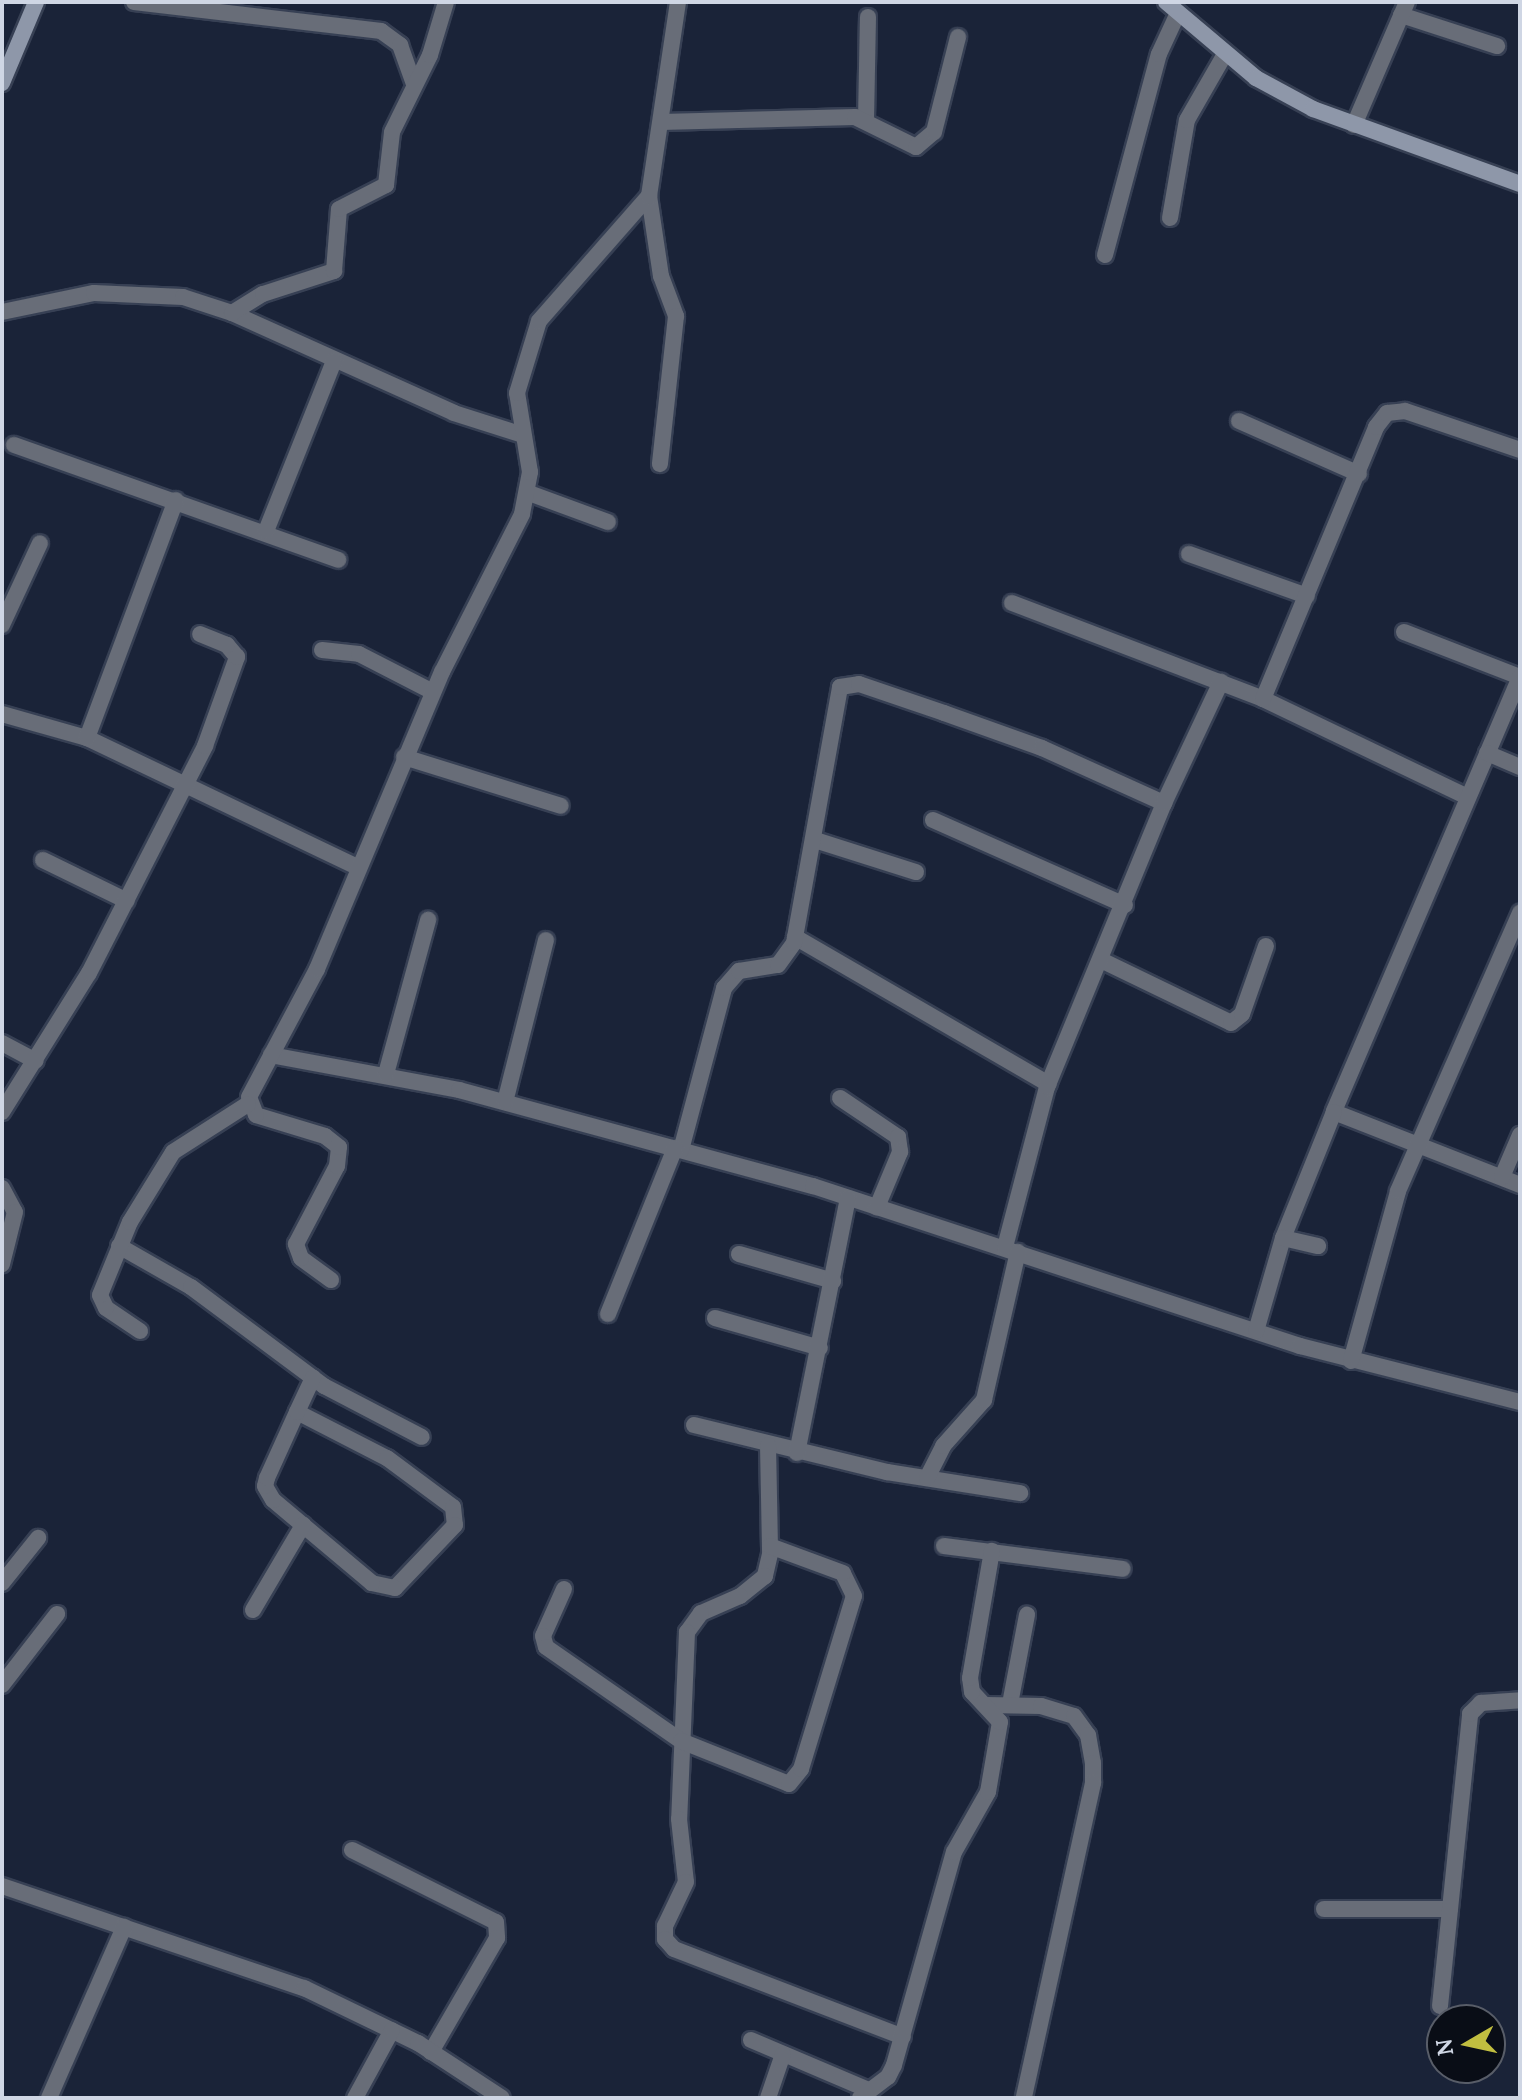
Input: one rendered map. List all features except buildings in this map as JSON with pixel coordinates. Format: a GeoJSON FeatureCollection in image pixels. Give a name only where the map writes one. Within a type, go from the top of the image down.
{"type":"FeatureCollection","features":[{"type":"Feature","properties":{"kind":"street"},"geometry":{"type":"LineString","coordinates":[[2,83],[36,2]]}},
{"type":"Feature","properties":{"kind":"street"},"geometry":{"type":"LineString","coordinates":[[134,2],[381,31],[400,45],[414,84]]}},
{"type":"Feature","properties":{"kind":"street"},"geometry":{"type":"LineString","coordinates":[[232,313],[263,294],[334,271],[339,209],[386,185],[392,132],[430,55],[446,2]]}},
{"type":"Feature","properties":{"kind":"street"},"geometry":{"type":"LineString","coordinates":[[660,464],[676,316],[661,276],[649,196],[678,2]]}},
{"type":"Feature","properties":{"kind":"street"},"geometry":{"type":"LineString","coordinates":[[1105,255],[1172,7],[1225,54],[1302,103],[1354,125],[1520,184]]}},
{"type":"Feature","properties":{"kind":"street"},"geometry":{"type":"LineString","coordinates":[[1354,125],[1404,8],[1497,46]]}},
{"type":"Feature","properties":{"kind":"street"},"geometry":{"type":"LineString","coordinates":[[866,120],[868,17]]}},
{"type":"Feature","properties":{"kind":"street"},"geometry":{"type":"LineString","coordinates":[[661,122],[841,116],[866,120],[904,144],[926,143],[934,132],[958,37]]}},
{"type":"Feature","properties":{"kind":"street"},"geometry":{"type":"LineString","coordinates":[[1170,218],[1187,120],[1225,54]]}},
{"type":"Feature","properties":{"kind":"street"},"geometry":{"type":"LineString","coordinates":[[140,1331],[101,1301],[103,1282],[119,1246],[173,1152],[248,1104],[317,969],[404,757],[529,493],[517,393],[539,321],[649,196]]}},
{"type":"Feature","properties":{"kind":"street"},"geometry":{"type":"LineString","coordinates":[[2,312],[123,291],[183,297],[232,313],[454,413],[520,434]]}},
{"type":"Feature","properties":{"kind":"street"},"geometry":{"type":"LineString","coordinates":[[266,531],[334,361]]}},
{"type":"Feature","properties":{"kind":"street"},"geometry":{"type":"LineString","coordinates":[[1263,699],[1380,421],[1398,411],[1520,450]]}},
{"type":"Feature","properties":{"kind":"street"},"geometry":{"type":"LineString","coordinates":[[1239,421],[1359,474]]}},
{"type":"Feature","properties":{"kind":"street"},"geometry":{"type":"LineString","coordinates":[[14,445],[266,531],[338,560]]}},
{"type":"Feature","properties":{"kind":"street"},"geometry":{"type":"LineString","coordinates":[[529,493],[608,522]]}},
{"type":"Feature","properties":{"kind":"street"},"geometry":{"type":"LineString","coordinates":[[87,738],[176,500]]}},
{"type":"Feature","properties":{"kind":"street"},"geometry":{"type":"LineString","coordinates":[[2,625],[40,543]]}},
{"type":"Feature","properties":{"kind":"street"},"geometry":{"type":"LineString","coordinates":[[1189,554],[1307,596]]}},
{"type":"Feature","properties":{"kind":"street"},"geometry":{"type":"LineString","coordinates":[[1012,603],[1263,699],[1468,797]]}},
{"type":"Feature","properties":{"kind":"street"},"geometry":{"type":"LineString","coordinates":[[1256,1331],[1283,1238],[1520,677],[1404,632]]}},
{"type":"Feature","properties":{"kind":"street"},"geometry":{"type":"LineString","coordinates":[[2,1112],[36,1061],[127,901],[187,782],[237,666],[234,650],[200,634]]}},
{"type":"Feature","properties":{"kind":"street"},"geometry":{"type":"LineString","coordinates":[[322,650],[359,654],[433,692]]}},
{"type":"Feature","properties":{"kind":"street"},"geometry":{"type":"LineString","coordinates":[[927,1478],[943,1446],[984,1400],[1034,1122],[1103,961],[1164,803],[1221,682]]}},
{"type":"Feature","properties":{"kind":"street"},"geometry":{"type":"LineString","coordinates":[[608,1314],[678,1149],[724,988],[739,971],[778,965],[788,957],[815,840],[836,695],[847,683],[1042,748],[1164,803]]}},
{"type":"Feature","properties":{"kind":"street"},"geometry":{"type":"LineString","coordinates":[[2,714],[87,738],[187,782],[357,867]]}},
{"type":"Feature","properties":{"kind":"street"},"geometry":{"type":"LineString","coordinates":[[1487,753],[1520,767]]}},
{"type":"Feature","properties":{"kind":"street"},"geometry":{"type":"LineString","coordinates":[[404,757],[561,806]]}},
{"type":"Feature","properties":{"kind":"street"},"geometry":{"type":"LineString","coordinates":[[933,820],[1125,905]]}},
{"type":"Feature","properties":{"kind":"street"},"geometry":{"type":"LineString","coordinates":[[815,840],[916,872]]}},
{"type":"Feature","properties":{"kind":"street"},"geometry":{"type":"LineString","coordinates":[[43,860],[127,901]]}},
{"type":"Feature","properties":{"kind":"street"},"geometry":{"type":"LineString","coordinates":[[1351,1361],[1398,1191],[1520,913]]}},
{"type":"Feature","properties":{"kind":"street"},"geometry":{"type":"LineString","coordinates":[[386,1074],[428,920]]}},
{"type":"Feature","properties":{"kind":"street"},"geometry":{"type":"LineString","coordinates":[[795,937],[1049,1084]]}},
{"type":"Feature","properties":{"kind":"street"},"geometry":{"type":"LineString","coordinates":[[505,1102],[546,940]]}},
{"type":"Feature","properties":{"kind":"street"},"geometry":{"type":"LineString","coordinates":[[1103,961],[1231,1023],[1242,1014],[1266,946]]}},
{"type":"Feature","properties":{"kind":"street"},"geometry":{"type":"LineString","coordinates":[[2,1043],[36,1061]]}},
{"type":"Feature","properties":{"kind":"street"},"geometry":{"type":"LineString","coordinates":[[271,1055],[386,1074],[505,1102],[678,1149],[877,1207],[1351,1361],[1520,1402]]}},
{"type":"Feature","properties":{"kind":"street"},"geometry":{"type":"LineString","coordinates":[[840,1098],[898,1137],[900,1152],[877,1207]]}},
{"type":"Feature","properties":{"kind":"street"},"geometry":{"type":"LineString","coordinates":[[248,1104],[256,1115],[325,1136],[339,1147],[337,1166],[296,1244],[301,1258],[331,1280]]}},
{"type":"Feature","properties":{"kind":"street"},"geometry":{"type":"LineString","coordinates":[[1334,1112],[1520,1185]]}},
{"type":"Feature","properties":{"kind":"street"},"geometry":{"type":"LineString","coordinates":[[1502,1177],[1520,1135]]}},
{"type":"Feature","properties":{"kind":"street"},"geometry":{"type":"LineString","coordinates":[[2,1188],[15,1212],[2,1264]]}},
{"type":"Feature","properties":{"kind":"street"},"geometry":{"type":"LineString","coordinates":[[797,1453],[848,1198]]}},
{"type":"Feature","properties":{"kind":"street"},"geometry":{"type":"LineString","coordinates":[[1283,1238],[1318,1246]]}},
{"type":"Feature","properties":{"kind":"street"},"geometry":{"type":"LineString","coordinates":[[119,1246],[183,1281],[313,1378],[422,1437]]}},
{"type":"Feature","properties":{"kind":"street"},"geometry":{"type":"LineString","coordinates":[[739,1254],[833,1281]]}},
{"type":"Feature","properties":{"kind":"street"},"geometry":{"type":"LineString","coordinates":[[715,1318],[820,1348]]}},
{"type":"Feature","properties":{"kind":"street"},"geometry":{"type":"LineString","coordinates":[[297,1412],[387,1458],[444,1498],[455,1516],[450,1532],[404,1581],[388,1589],[372,1583],[273,1500],[265,1486],[297,1412],[313,1378]]}},
{"type":"Feature","properties":{"kind":"street"},"geometry":{"type":"LineString","coordinates":[[694,1425],[797,1453],[1020,1493]]}},
{"type":"Feature","properties":{"kind":"street"},"geometry":{"type":"LineString","coordinates":[[768,1445],[770,1546],[765,1576],[756,1586],[692,1620],[681,1741],[680,1835],[686,1882],[665,1926],[669,1946],[903,2037]]}},
{"type":"Feature","properties":{"kind":"street"},"geometry":{"type":"LineString","coordinates":[[253,1610],[303,1525]]}},
{"type":"Feature","properties":{"kind":"street"},"geometry":{"type":"LineString","coordinates":[[2,1583],[38,1538]]}},
{"type":"Feature","properties":{"kind":"street"},"geometry":{"type":"LineString","coordinates":[[564,1589],[543,1636],[546,1647],[681,1741],[771,1781],[789,1784],[801,1769],[853,1588],[843,1573],[770,1546]]}},
{"type":"Feature","properties":{"kind":"street"},"geometry":{"type":"LineString","coordinates":[[944,1546],[1123,1569]]}},
{"type":"Feature","properties":{"kind":"street"},"geometry":{"type":"LineString","coordinates":[[751,2040],[864,2094],[888,2077],[903,2037],[954,1852],[988,1792],[1002,1734],[996,1714],[972,1692],[970,1678],[992,1551]]}},
{"type":"Feature","properties":{"kind":"street"},"geometry":{"type":"LineString","coordinates":[[2,1685],[57,1614]]}},
{"type":"Feature","properties":{"kind":"street"},"geometry":{"type":"LineString","coordinates":[[1010,1704],[1027,1615]]}},
{"type":"Feature","properties":{"kind":"street"},"geometry":{"type":"LineString","coordinates":[[1440,2004],[1470,1714],[1481,1703],[1520,1700]]}},
{"type":"Feature","properties":{"kind":"street"},"geometry":{"type":"LineString","coordinates":[[986,1705],[1010,1704],[1074,1716],[1088,1735],[1093,1763],[1087,1813],[1024,2098]]}},
{"type":"Feature","properties":{"kind":"street"},"geometry":{"type":"LineString","coordinates":[[352,1850],[496,1922],[497,1938],[431,2052]]}},
{"type":"Feature","properties":{"kind":"street"},"geometry":{"type":"LineString","coordinates":[[2,1886],[304,1988],[392,2030],[502,2098]]}},
{"type":"Feature","properties":{"kind":"street"},"geometry":{"type":"LineString","coordinates":[[1324,1909],[1450,1909]]}},
{"type":"Feature","properties":{"kind":"street"},"geometry":{"type":"LineString","coordinates":[[49,2098],[124,1927]]}},
{"type":"Feature","properties":{"kind":"street"},"geometry":{"type":"LineString","coordinates":[[355,2098],[392,2030]]}},
{"type":"Feature","properties":{"kind":"street"},"geometry":{"type":"LineString","coordinates":[[768,2098],[783,2054]]}}]}
